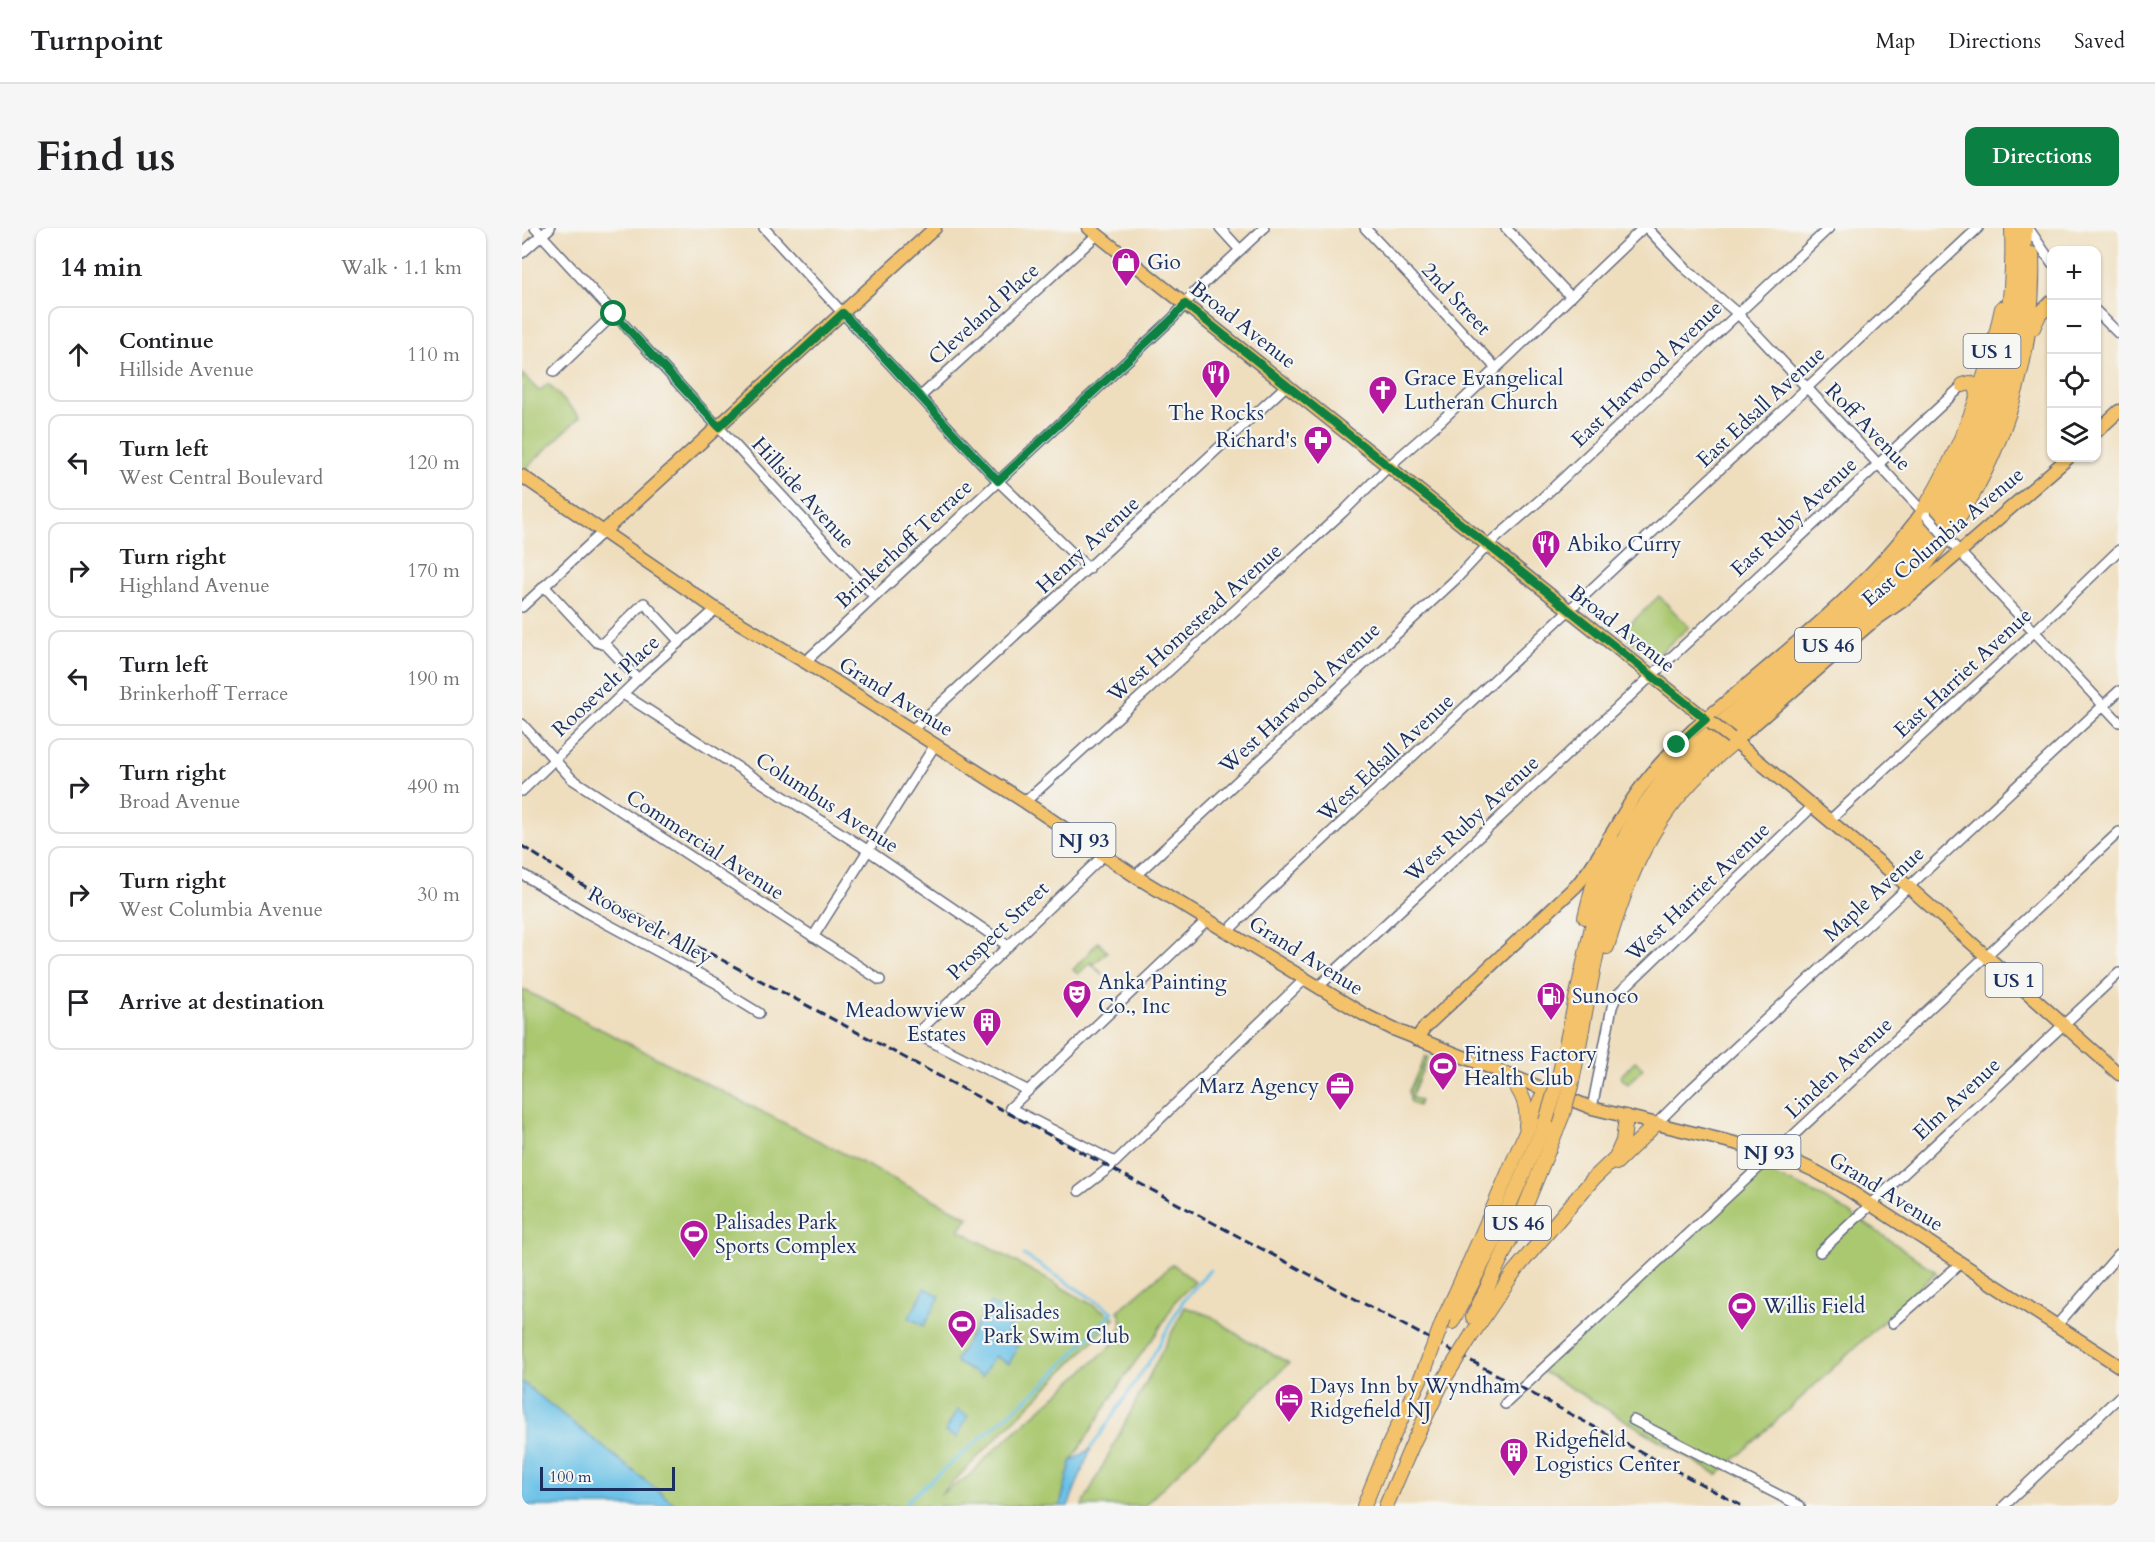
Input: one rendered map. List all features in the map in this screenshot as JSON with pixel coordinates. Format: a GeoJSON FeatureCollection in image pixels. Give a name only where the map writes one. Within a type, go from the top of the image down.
{"type":"FeatureCollection","features":[{"type":"Feature","properties":{"kind":"highway","name":"US 1"},"geometry":{"type":"LineString","coordinates":[[1925,514],[1956,453],[1979,395],[1999,321],[2012,253],[2012,228]]}},
{"type":"Feature","properties":{"kind":"highway","name":"US 1"},"geometry":{"type":"LineString","coordinates":[[1872,622],[1916,578],[1973,497],[1996,447],[2013,398],[2025,349],[2032,301],[2028,230]]}},
{"type":"Feature","properties":{"kind":"highway","name":"US 46"},"geometry":{"type":"LineString","coordinates":[[1448,1320],[1494,1240],[1564,1084],[1589,994],[1605,918],[1614,887],[1634,842],[1660,801],[1703,753],[1887,592],[1929,542],[1965,487],[1993,428],[2012,364],[2021,308],[2028,230]]}},
{"type":"Feature","properties":{"kind":"highway","name":"US 46"},"geometry":{"type":"LineString","coordinates":[[1470,1332],[1528,1202],[1563,1114],[1564,1084],[1574,1002],[1596,908],[1607,875],[1627,832],[1654,790],[1675,765],[1883,580],[1914,543],[1951,489],[1979,431],[1999,369],[2010,303],[2012,253]]}},
{"type":"Feature","properties":{"kind":"highway"},"geometry":{"type":"LineString","coordinates":[[2025,349],[2036,321],[2047,308]]}},
{"type":"Feature","properties":{"kind":"highway"},"geometry":{"type":"LineString","coordinates":[[1963,385],[1970,383],[1975,386],[1979,395]]}},
{"type":"Feature","properties":{"kind":"highway"},"geometry":{"type":"LineString","coordinates":[[1589,994],[1625,891],[1648,839],[1687,785],[1733,740]]}},
{"type":"Feature","properties":{"kind":"highway"},"geometry":{"type":"LineString","coordinates":[[1574,1002],[1587,907],[1610,837]]}},
{"type":"Feature","properties":{"kind":"highway"},"geometry":{"type":"LineString","coordinates":[[1509,1076],[1525,1102],[1527,1117],[1525,1131]]}},
{"type":"Feature","properties":{"kind":"highway"},"geometry":{"type":"LineString","coordinates":[[1364,1506],[1388,1447],[1448,1320],[1525,1131],[1545,1090]]}},
{"type":"Feature","properties":{"kind":"highway"},"geometry":{"type":"LineString","coordinates":[[1386,1506],[1416,1436],[1470,1332],[1507,1281],[1574,1200],[1618,1154],[1623,1141],[1626,1117]]}},
{"type":"Feature","properties":{"kind":"highway"},"geometry":{"type":"LineString","coordinates":[[1574,1200],[1656,1125]]}},
{"type":"Feature","properties":{"kind":"main road"},"geometry":{"type":"LineString","coordinates":[[603,532],[935,228]]}},
{"type":"Feature","properties":{"kind":"main road","name":"Broad Avenue"},"geometry":{"type":"LineString","coordinates":[[1093,231],[1733,740],[1908,887],[2119,1074]]}},
{"type":"Feature","properties":{"kind":"main road"},"geometry":{"type":"LineString","coordinates":[[2101,428],[2119,411]]}},
{"type":"Feature","properties":{"kind":"main road","name":"East Columbia Avenue"},"geometry":{"type":"LineString","coordinates":[[1733,740],[1872,622],[1908,597],[2063,462]]}},
{"type":"Feature","properties":{"kind":"main road","name":"Grand Avenue"},"geometry":{"type":"LineString","coordinates":[[522,476],[716,609],[935,744],[1105,854],[1135,876],[1372,1019],[1416,1039],[1592,1108],[1774,1154],[1822,1175],[1872,1205],[2119,1366]]}},
{"type":"Feature","properties":{"kind":"main road","name":"US 1"},"geometry":{"type":"LineString","coordinates":[[1708,721],[1861,584],[1925,514]]}},
{"type":"Feature","properties":{"kind":"main road"},"geometry":{"type":"LineString","coordinates":[[1416,1039],[1425,1027],[1576,886],[1650,776],[1677,745],[1708,721]]}},
{"type":"Feature","properties":{"kind":"street"},"geometry":{"type":"LineString","coordinates":[[522,253],[539,232],[550,228]]}},
{"type":"Feature","properties":{"kind":"street"},"geometry":{"type":"LineString","coordinates":[[764,228],[998,481],[1089,569]]}},
{"type":"Feature","properties":{"kind":"street"},"geometry":{"type":"LineString","coordinates":[[1220,228],[1240,250]]}},
{"type":"Feature","properties":{"kind":"street","name":"Brinkerhoff Terrace"},"geometry":{"type":"LineString","coordinates":[[805,662],[1167,324],[1195,292],[1264,228]]}},
{"type":"Feature","properties":{"kind":"street","name":"2nd Street"},"geometry":{"type":"LineString","coordinates":[[1365,228],[1496,368]]}},
{"type":"Feature","properties":{"kind":"street"},"geometry":{"type":"LineString","coordinates":[[1506,228],[1571,297]]}},
{"type":"Feature","properties":{"kind":"street","name":"West Homestead Avenue"},"geometry":{"type":"LineString","coordinates":[[1025,802],[1343,512],[1388,467],[1443,419],[1645,228]]}},
{"type":"Feature","properties":{"kind":"street","name":"Roff Avenue"},"geometry":{"type":"LineString","coordinates":[[1645,228],[1686,269],[1737,313],[2119,722]]}},
{"type":"Feature","properties":{"kind":"street","name":"East Harwood Avenue"},"geometry":{"type":"LineString","coordinates":[[1488,545],[1535,505],[1829,228]]}},
{"type":"Feature","properties":{"kind":"street","name":"East Edsall Avenue"},"geometry":{"type":"LineString","coordinates":[[1568,611],[1978,228]]}},
{"type":"Feature","properties":{"kind":"street"},"geometry":{"type":"LineString","coordinates":[[2028,230],[2047,255]]}},
{"type":"Feature","properties":{"kind":"street","name":"Cleveland Place"},"geometry":{"type":"LineString","coordinates":[[921,396],[1093,231]]}},
{"type":"Feature","properties":{"kind":"street","name":"Hillside Avenue"},"geometry":{"type":"LineString","coordinates":[[539,232],[874,596]]}},
{"type":"Feature","properties":{"kind":"street"},"geometry":{"type":"LineString","coordinates":[[554,372],[614,314]]}},
{"type":"Feature","properties":{"kind":"street"},"geometry":{"type":"LineString","coordinates":[[2101,315],[2119,334]]}},
{"type":"Feature","properties":{"kind":"street","name":"Henry Avenue"},"geometry":{"type":"LineString","coordinates":[[912,730],[1287,385]]}},
{"type":"Feature","properties":{"kind":"street","name":"East Ruby Avenue"},"geometry":{"type":"LineString","coordinates":[[1650,675],[1963,385]]}},
{"type":"Feature","properties":{"kind":"street"},"geometry":{"type":"LineString","coordinates":[[522,607],[603,532]]}},
{"type":"Feature","properties":{"kind":"street","name":"West Harwood Avenue"},"geometry":{"type":"LineString","coordinates":[[1135,876],[1457,578],[1488,545]]}},
{"type":"Feature","properties":{"kind":"street","name":"East Harriet Avenue"},"geometry":{"type":"LineString","coordinates":[[1830,820],[2035,631],[2119,550]]}},
{"type":"Feature","properties":{"kind":"street"},"geometry":{"type":"LineString","coordinates":[[544,586],[596,642],[606,645],[638,679]]}},
{"type":"Feature","properties":{"kind":"street"},"geometry":{"type":"LineString","coordinates":[[602,644],[644,603],[680,642]]}},
{"type":"Feature","properties":{"kind":"street","name":"Roosevelt Place"},"geometry":{"type":"LineString","coordinates":[[522,791],[638,679],[716,609]]}},
{"type":"Feature","properties":{"kind":"street","name":"West Edsall Avenue"},"geometry":{"type":"LineString","coordinates":[[1228,931],[1568,611]]}},
{"type":"Feature","properties":{"kind":"street","name":"West Ruby Avenue"},"geometry":{"type":"LineString","coordinates":[[1318,987],[1610,716],[1650,675]]}},
{"type":"Feature","properties":{"kind":"street","name":"Maple Avenue"},"geometry":{"type":"LineString","coordinates":[[1656,1125],[1691,1089],[2119,691]]}},
{"type":"Feature","properties":{"kind":"street","name":"Columbus Avenue"},"geometry":{"type":"LineString","coordinates":[[623,694],[869,851],[1008,946]]}},
{"type":"Feature","properties":{"kind":"street","name":"Commercial Avenue"},"geometry":{"type":"LineString","coordinates":[[522,724],[572,779],[880,980]]}},
{"type":"Feature","properties":{"kind":"street"},"geometry":{"type":"LineString","coordinates":[[813,937],[935,744]]}},
{"type":"Feature","properties":{"kind":"street","name":"West Harriet Avenue"},"geometry":{"type":"LineString","coordinates":[[1592,1108],[1612,1007],[1619,993],[1813,806]]}},
{"type":"Feature","properties":{"kind":"street","name":"Linden Avenue"},"geometry":{"type":"LineString","coordinates":[[1505,1404],[2119,832]]}},
{"type":"Feature","properties":{"kind":"street","name":"Prospect Street"},"geometry":{"type":"LineString","coordinates":[[1027,1090],[916,1034],[1105,854]]}},
{"type":"Feature","properties":{"kind":"street","name":"Roosevelt Alley"},"geometry":{"type":"LineString","coordinates":[[522,874],[587,913],[718,984],[728,994],[759,1013]]}},
{"type":"Feature","properties":{"kind":"street"},"geometry":{"type":"LineString","coordinates":[[1115,1162],[1010,1107],[1207,920]]}},
{"type":"Feature","properties":{"kind":"street","name":"Elm Avenue"},"geometry":{"type":"LineString","coordinates":[[1820,1252],[2119,973]]}},
{"type":"Feature","properties":{"kind":"street"},"geometry":{"type":"LineString","coordinates":[[1079,1191],[1115,1162],[1305,979]]}},
{"type":"Feature","properties":{"kind":"street"},"geometry":{"type":"LineString","coordinates":[[2057,1325],[2119,1254]]}},
{"type":"Feature","properties":{"kind":"street"},"geometry":{"type":"LineString","coordinates":[[1893,1323],[1961,1263]]}},
{"type":"Feature","properties":{"kind":"street"},"geometry":{"type":"LineString","coordinates":[[2004,1506],[2119,1397]]}},
{"type":"Feature","properties":{"kind":"street"},"geometry":{"type":"LineString","coordinates":[[1633,1420],[1800,1506]]}},
{"type":"Feature","properties":{"kind":"green space"},"geometry":{"type":"Polygon","coordinates":[[[522,374],[539,391],[548,384],[580,417],[522,472],[522,374]]]}},
{"type":"Feature","properties":{"kind":"green space"},"geometry":{"type":"Polygon","coordinates":[[[1659,596],[1689,627],[1654,658],[1621,633],[1659,596]]]}},
{"type":"Feature","properties":{"kind":"green space"},"geometry":{"type":"Polygon","coordinates":[[[1098,942],[1107,952],[1094,964],[1091,962],[1103,975],[1090,963],[1078,974],[1073,970],[1098,942]]]}},
{"type":"Feature","properties":{"kind":"green space"},"geometry":{"type":"Polygon","coordinates":[[[522,989],[968,1217],[959,1230],[1116,1318],[940,1495],[970,1475],[990,1454],[1110,1347],[1121,1325],[1122,1320],[1118,1311],[1173,1264],[1195,1282],[1177,1299],[1071,1462],[1060,1506],[677,1506],[522,1382],[522,989]]]}},
{"type":"Feature","properties":{"kind":"green space"},"geometry":{"type":"Polygon","coordinates":[[[1425,1057],[1428,1057],[1411,1097],[1420,1101],[1418,1106],[1410,1102],[1409,1091],[1425,1057]]]}},
{"type":"Feature","properties":{"kind":"green space"},"geometry":{"type":"Polygon","coordinates":[[[1635,1061],[1643,1068],[1628,1084],[1620,1077],[1635,1061]]]}},
{"type":"Feature","properties":{"kind":"green space"},"geometry":{"type":"Polygon","coordinates":[[[1758,1171],[1806,1189],[1829,1201],[1936,1272],[1718,1475],[1539,1369],[1758,1171]]]}},
{"type":"Feature","properties":{"kind":"green space"},"geometry":{"type":"Polygon","coordinates":[[[1185,1307],[1211,1316],[1244,1339],[1289,1363],[1144,1506],[1082,1506],[1185,1307]]]}},
{"type":"Feature","properties":{"kind":"water"},"geometry":{"type":"Polygon","coordinates":[[[925,1288],[940,1296],[924,1326],[909,1318],[925,1288]]]}},
{"type":"Feature","properties":{"kind":"water"},"geometry":{"type":"Polygon","coordinates":[[[990,1303],[1015,1317],[1004,1338],[1018,1346],[1009,1364],[994,1356],[982,1377],[957,1363],[956,1360],[990,1303]]]}},
{"type":"Feature","properties":{"kind":"water"},"geometry":{"type":"Polygon","coordinates":[[[522,1382],[677,1506],[522,1506],[522,1382]]]}},
{"type":"Feature","properties":{"kind":"water"},"geometry":{"type":"Polygon","coordinates":[[[957,1410],[968,1416],[956,1438],[945,1432],[957,1410]]]}},
{"type":"Feature","properties":{"kind":"water"},"geometry":{"type":"Polygon","coordinates":[[[1091,1448],[1068,1506],[1060,1506],[1071,1462],[1091,1448]]]}},
{"type":"Feature","properties":{"kind":"waterway"},"geometry":{"type":"LineString","coordinates":[[907,1506],[907,1501],[1044,1384],[1113,1312],[1024,1255]]}},
{"type":"Feature","properties":{"kind":"waterway"},"geometry":{"type":"LineString","coordinates":[[1091,1448],[1151,1359],[1183,1301],[1210,1270]]}},
{"type":"Feature","properties":{"kind":"railway"},"geometry":{"type":"LineString","coordinates":[[522,846],[586,887],[1742,1506]]}},
{"type":"Feature","properties":{"kind":"place","name":"Gio"},"geometry":{"type":"Point","coordinates":[1126,288]}},
{"type":"Feature","properties":{"kind":"place","name":"The Rocks"},"geometry":{"type":"Point","coordinates":[1216,400]}},
{"type":"Feature","properties":{"kind":"place","name":"Grace Evangelical Lutheran Church"},"geometry":{"type":"Point","coordinates":[1383,416]}},
{"type":"Feature","properties":{"kind":"place","name":"Richard's"},"geometry":{"type":"Point","coordinates":[1318,466]}},
{"type":"Feature","properties":{"kind":"place","name":"Abiko Curry"},"geometry":{"type":"Point","coordinates":[1546,570]}},
{"type":"Feature","properties":{"kind":"place","name":"Anka Painting Co., Inc"},"geometry":{"type":"Point","coordinates":[1077,1020]}},
{"type":"Feature","properties":{"kind":"place","name":"Sunoco"},"geometry":{"type":"Point","coordinates":[1551,1022]}},
{"type":"Feature","properties":{"kind":"place","name":"Meadowview Estates"},"geometry":{"type":"Point","coordinates":[987,1048]}},
{"type":"Feature","properties":{"kind":"place","name":"Fitness Factory Health Club"},"geometry":{"type":"Point","coordinates":[1443,1092]}},
{"type":"Feature","properties":{"kind":"place","name":"Marz Agency"},"geometry":{"type":"Point","coordinates":[1340,1112]}},
{"type":"Feature","properties":{"kind":"place","name":"Palisades Park Sports Complex"},"geometry":{"type":"Point","coordinates":[694,1260]}},
{"type":"Feature","properties":{"kind":"place","name":"Willis Field"},"geometry":{"type":"Point","coordinates":[1742,1332]}},
{"type":"Feature","properties":{"kind":"place","name":"Palisades Park Swim Club"},"geometry":{"type":"Point","coordinates":[962,1350]}},
{"type":"Feature","properties":{"kind":"place","name":"Days Inn by Wyndham Ridgefield NJ"},"geometry":{"type":"Point","coordinates":[1289,1424]}},
{"type":"Feature","properties":{"kind":"place","name":"Ridgefield Logistics Center"},"geometry":{"type":"Point","coordinates":[1514,1478]}},
{"type":"Feature","properties":{"kind":"route"},"geometry":{"type":"LineString","coordinates":[[614,314],[719,427],[843,313],[998,481],[1173,318],[1185,304],[1706,719],[1677,745]]}}]}
